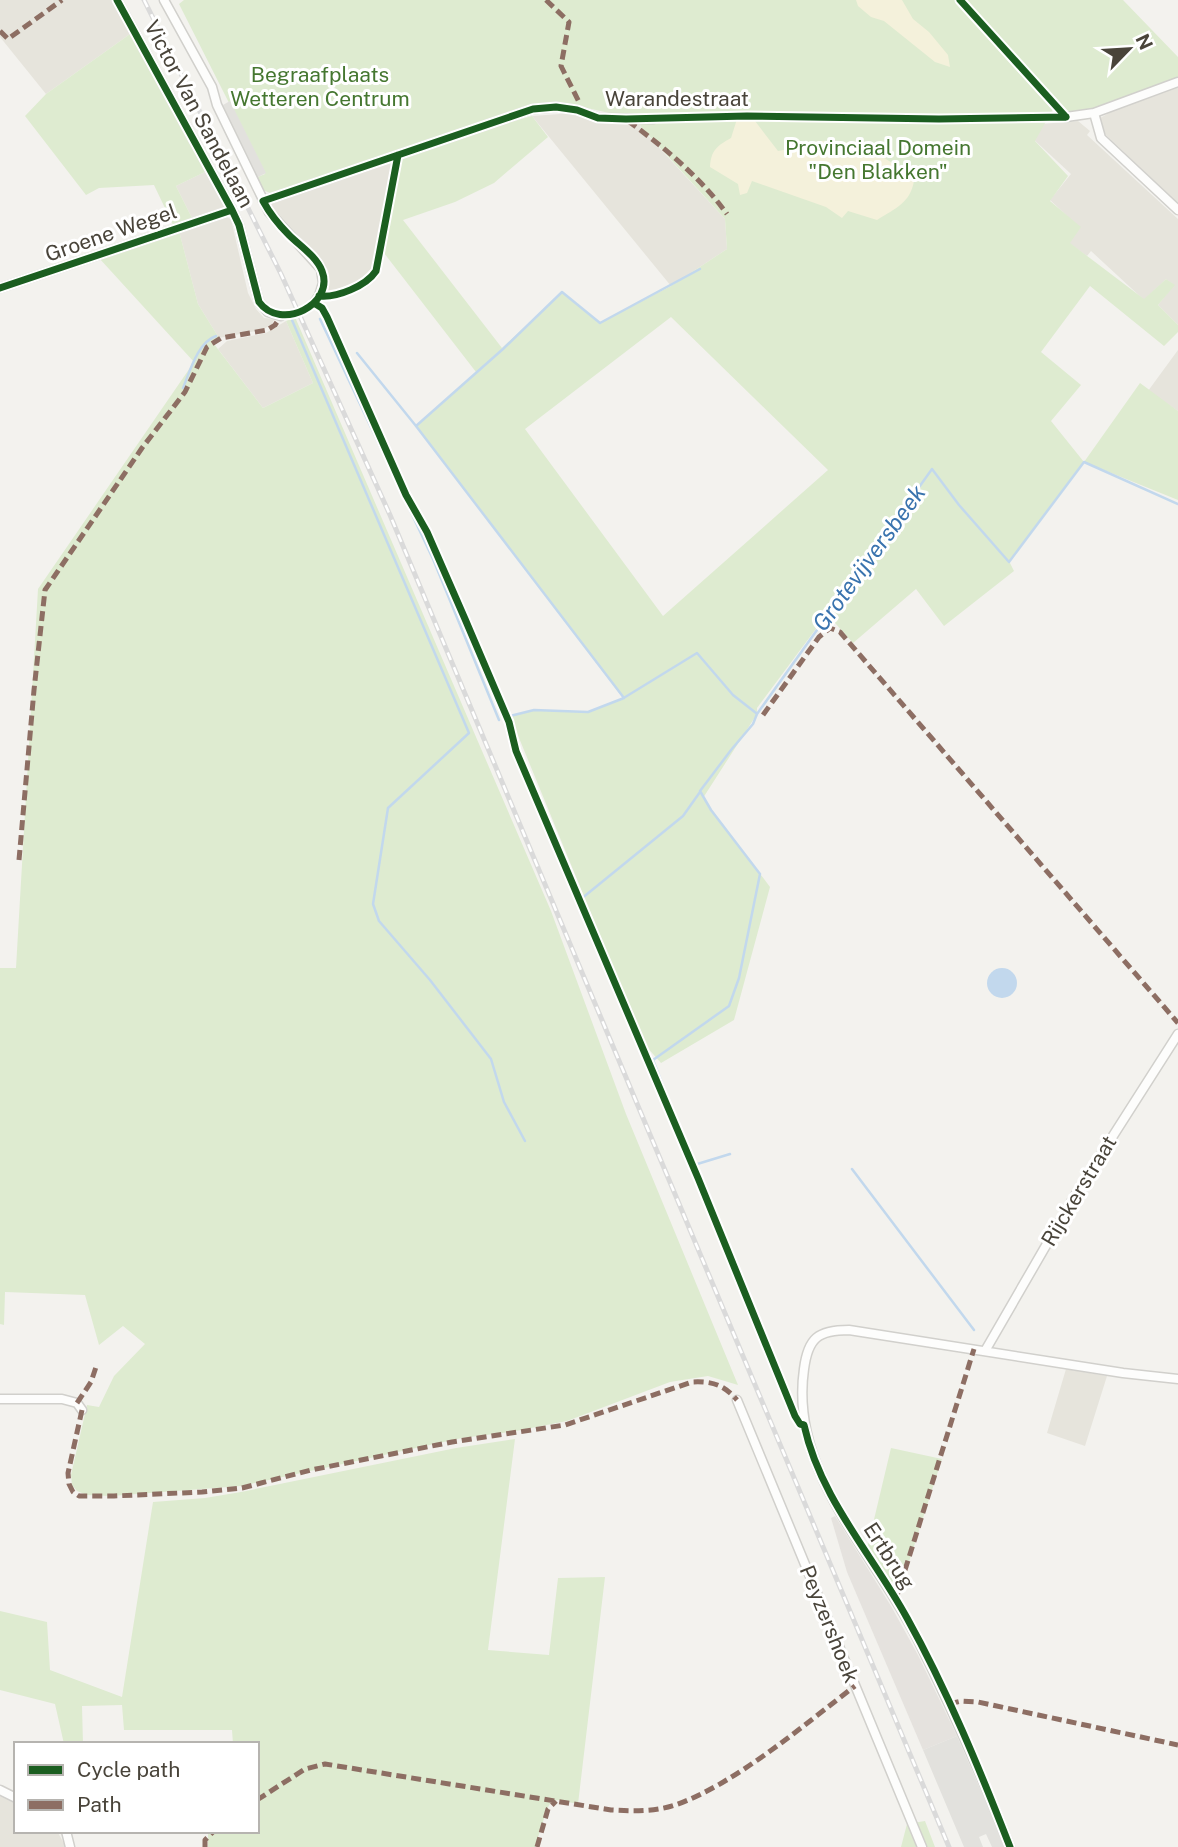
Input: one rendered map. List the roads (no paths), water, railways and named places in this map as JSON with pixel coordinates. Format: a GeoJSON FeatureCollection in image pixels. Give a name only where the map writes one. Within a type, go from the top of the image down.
{"type":"FeatureCollection","features":[{"type":"Feature","properties":{"kind":"street","name":"Victor Van Sandelaan"},"geometry":{"type":"LineString","coordinates":[[117,0],[232,210],[239,225],[259,302],[268,312],[281,316]]}},
{"type":"Feature","properties":{"kind":"street"},"geometry":{"type":"LineString","coordinates":[[164,0],[212,87],[217,105],[263,201],[275,219],[321,270],[323,283],[320,296],[314,303]]}},
{"type":"Feature","properties":{"kind":"street"},"geometry":{"type":"LineString","coordinates":[[1066,117],[1094,113],[1178,82]]}},
{"type":"Feature","properties":{"kind":"street","name":"Warandestraat"},"geometry":{"type":"LineString","coordinates":[[263,201],[533,109],[555,107],[577,110],[598,118],[653,119]]}},
{"type":"Feature","properties":{"kind":"street"},"geometry":{"type":"LineString","coordinates":[[1094,113],[1101,138],[1178,210]]}},
{"type":"Feature","properties":{"kind":"street","name":"Groene Wegel"},"geometry":{"type":"LineString","coordinates":[[0,288],[232,210]]}},
{"type":"Feature","properties":{"kind":"street","name":"Rijckerstraat"},"geometry":{"type":"LineString","coordinates":[[985,1351],[1074,1197],[1178,1034]]}},
{"type":"Feature","properties":{"kind":"street","name":"Ertbrug"},"geometry":{"type":"LineString","coordinates":[[1010,1847],[948,1704],[906,1617],[846,1522],[818,1470],[804,1425],[802,1378],[806,1354],[815,1338],[827,1332],[849,1330],[1178,1379]]}},
{"type":"Feature","properties":{"kind":"street"},"geometry":{"type":"LineString","coordinates":[[0,1399],[62,1399],[77,1403],[82,1410]]}},
{"type":"Feature","properties":{"kind":"street","name":"Peyzershoek"},"geometry":{"type":"LineString","coordinates":[[737,1401],[922,1847]]}},
{"type":"Feature","properties":{"kind":"water"},"geometry":{"type":"Polygon","coordinates":[[[1002,968],[1013,972],[1017,983],[1013,994],[1002,998],[991,994],[987,983],[991,972],[1002,968]]]}},
{"type":"Feature","properties":{"kind":"waterway"},"geometry":{"type":"LineString","coordinates":[[510,716],[534,710],[588,712],[624,698],[416,426],[562,292],[600,323],[700,269]]}},
{"type":"Feature","properties":{"kind":"waterway"},"geometry":{"type":"LineString","coordinates":[[320,319],[433,559],[499,720]]}},
{"type":"Feature","properties":{"kind":"waterway"},"geometry":{"type":"LineString","coordinates":[[292,320],[469,733],[388,808],[373,904],[379,921],[430,980],[491,1059],[504,1102],[525,1141]]}},
{"type":"Feature","properties":{"kind":"waterway"},"geometry":{"type":"LineString","coordinates":[[183,388],[199,351],[216,336]]}},
{"type":"Feature","properties":{"kind":"waterway"},"geometry":{"type":"LineString","coordinates":[[357,353],[416,426]]}},
{"type":"Feature","properties":{"kind":"waterway","name":"Grotevijversbeek"},"geometry":{"type":"LineString","coordinates":[[730,1154],[694,1165],[653,1060],[729,1006],[739,978],[760,874],[711,810],[700,791],[753,724],[757,714],[932,469],[959,505],[1009,562],[1084,462],[1178,504]]}},
{"type":"Feature","properties":{"kind":"waterway"},"geometry":{"type":"LineString","coordinates":[[622,699],[697,653],[733,695],[756,713]]}},
{"type":"Feature","properties":{"kind":"waterway","name":"Grotevijversbeek"},"geometry":{"type":"LineString","coordinates":[[581,899],[683,816],[700,792]]}},
{"type":"Feature","properties":{"kind":"waterway"},"geometry":{"type":"LineString","coordinates":[[852,1169],[974,1330]]}},
{"type":"Feature","properties":{"kind":"railway"},"geometry":{"type":"LineString","coordinates":[[144,0],[281,274],[390,515],[949,1847]]}},
{"type":"Feature","properties":{"kind":"park label","name":"Begraafplaats Wetteren Centrum"},"geometry":{"type":"Point","coordinates":[320,87]}},
{"type":"Feature","properties":{"kind":"park label","name":"Provinciaal Domein \"Den Blakken\""},"geometry":{"type":"Point","coordinates":[878,160]}}]}
